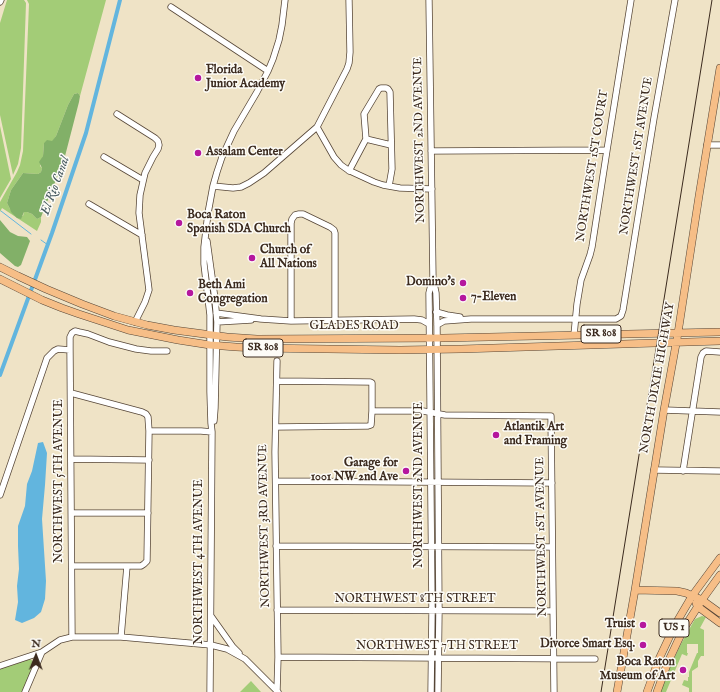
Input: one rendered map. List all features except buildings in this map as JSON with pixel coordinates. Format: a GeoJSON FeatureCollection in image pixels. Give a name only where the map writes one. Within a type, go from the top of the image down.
{"type":"FeatureCollection","features":[{"type":"Feature","properties":{"kind":"main road","name":"NORTH DIXIE HIGHWAY"},"geometry":{"type":"LineString","coordinates":[[618,692],[678,333],[720,68]]}},
{"type":"Feature","properties":{"kind":"main road","name":"GLADES ROAD"},"geometry":{"type":"LineString","coordinates":[[0,267],[46,289],[114,316],[180,331],[227,337],[257,339],[433,338],[720,332]]}},
{"type":"Feature","properties":{"kind":"main road","name":"GLADES ROAD"},"geometry":{"type":"LineString","coordinates":[[0,279],[42,300],[128,330],[164,338],[213,345],[256,348],[433,349],[720,342]]}},
{"type":"Feature","properties":{"kind":"main road","name":"US 1"},"geometry":{"type":"LineString","coordinates":[[647,692],[675,625],[692,596],[720,558]]}},
{"type":"Feature","properties":{"kind":"main road","name":"US 1"},"geometry":{"type":"LineString","coordinates":[[657,692],[684,628],[699,603],[720,575]]}},
{"type":"Feature","properties":{"kind":"main road"},"geometry":{"type":"LineString","coordinates":[[635,590],[677,591],[686,593],[692,596],[720,623]]}},
{"type":"Feature","properties":{"kind":"main road"},"geometry":{"type":"LineString","coordinates":[[699,603],[720,613]]}},
{"type":"Feature","properties":{"kind":"street","name":"NORTHWEST 4TH AVENUE"},"geometry":{"type":"LineString","coordinates":[[214,335],[204,264],[204,248],[208,213],[213,186],[222,157],[228,144],[268,71],[279,40],[284,18],[285,0]]}},
{"type":"Feature","properties":{"kind":"street"},"geometry":{"type":"LineString","coordinates":[[213,186],[233,188],[241,187],[249,183],[264,173],[317,127],[349,64],[349,0]]}},
{"type":"Feature","properties":{"kind":"street","name":"NORTHWEST 2ND AVENUE"},"geometry":{"type":"LineString","coordinates":[[429,0],[433,279],[436,293],[437,325],[433,338]]}},
{"type":"Feature","properties":{"kind":"street","name":"NORTHWEST 1ST COURT"},"geometry":{"type":"LineString","coordinates":[[574,335],[581,280],[592,247],[631,0]]}},
{"type":"Feature","properties":{"kind":"street","name":"NORTHWEST 1ST AVENUE"},"geometry":{"type":"LineString","coordinates":[[576,319],[616,319],[621,316],[623,310],[675,0]]}},
{"type":"Feature","properties":{"kind":"street"},"geometry":{"type":"LineString","coordinates":[[171,7],[268,71]]}},
{"type":"Feature","properties":{"kind":"street"},"geometry":{"type":"LineString","coordinates":[[349,171],[366,138],[364,114],[379,89],[386,88],[390,92],[392,169],[389,186]]}},
{"type":"Feature","properties":{"kind":"street"},"geometry":{"type":"LineString","coordinates":[[118,114],[155,138],[159,145],[148,166],[143,180],[139,203],[149,290],[135,322]]}},
{"type":"Feature","properties":{"kind":"street"},"geometry":{"type":"LineString","coordinates":[[317,127],[334,158],[349,171],[374,182],[389,186],[432,189]]}},
{"type":"Feature","properties":{"kind":"street"},"geometry":{"type":"LineString","coordinates":[[366,138],[391,145]]}},
{"type":"Feature","properties":{"kind":"street"},"geometry":{"type":"LineString","coordinates":[[707,145],[720,145]]}},
{"type":"Feature","properties":{"kind":"street"},"geometry":{"type":"LineString","coordinates":[[431,150],[607,150]]}},
{"type":"Feature","properties":{"kind":"street"},"geometry":{"type":"LineString","coordinates":[[104,158],[143,180]]}},
{"type":"Feature","properties":{"kind":"street"},"geometry":{"type":"LineString","coordinates":[[89,204],[142,235]]}},
{"type":"Feature","properties":{"kind":"street"},"geometry":{"type":"LineString","coordinates":[[291,320],[291,222],[295,215],[303,214],[330,227],[335,233],[335,320]]}},
{"type":"Feature","properties":{"kind":"street","name":"NORTHWEST 4TH AVENUE"},"geometry":{"type":"LineString","coordinates":[[206,237],[217,322],[213,345],[211,423],[210,692]]}},
{"type":"Feature","properties":{"kind":"street","name":"NORTHWEST 2ND AVENUE"},"geometry":{"type":"LineString","coordinates":[[432,692],[430,412],[433,338],[430,324],[429,293],[433,279]]}},
{"type":"Feature","properties":{"kind":"street"},"geometry":{"type":"LineString","coordinates":[[414,319],[425,316],[429,309]]}},
{"type":"Feature","properties":{"kind":"street"},"geometry":{"type":"LineString","coordinates":[[436,312],[470,319]]}},
{"type":"Feature","properties":{"kind":"street"},"geometry":{"type":"LineString","coordinates":[[216,313],[261,319],[291,320],[414,319],[422,320],[430,324]]}},
{"type":"Feature","properties":{"kind":"street"},"geometry":{"type":"LineString","coordinates":[[217,322],[261,319]]}},
{"type":"Feature","properties":{"kind":"street"},"geometry":{"type":"LineString","coordinates":[[437,325],[444,321],[470,319],[576,319]]}},
{"type":"Feature","properties":{"kind":"street","name":"NORTHWEST 5TH AVENUE"},"geometry":{"type":"LineString","coordinates":[[72,637],[70,337],[72,333],[79,332],[130,348],[167,351]]}},
{"type":"Feature","properties":{"kind":"street","name":"NORTHWEST 4TH AVENUE"},"geometry":{"type":"LineString","coordinates":[[212,432],[215,408],[213,345]]}},
{"type":"Feature","properties":{"kind":"street"},"geometry":{"type":"LineString","coordinates":[[0,495],[47,358],[58,349],[70,350]]}},
{"type":"Feature","properties":{"kind":"street","name":"NORTHWEST 2ND AVENUE"},"geometry":{"type":"LineString","coordinates":[[433,349],[438,413],[438,692]]}},
{"type":"Feature","properties":{"kind":"street"},"geometry":{"type":"LineString","coordinates":[[683,471],[701,357],[706,351],[720,352]]}},
{"type":"Feature","properties":{"kind":"street","name":"NORTHWEST 3RD AVENUE"},"geometry":{"type":"LineString","coordinates":[[277,361],[277,692]]}},
{"type":"Feature","properties":{"kind":"street"},"geometry":{"type":"LineString","coordinates":[[276,426],[368,426],[371,425],[372,411],[372,383],[370,382],[277,381]]}},
{"type":"Feature","properties":{"kind":"street"},"geometry":{"type":"LineString","coordinates":[[71,393],[142,412],[148,417],[149,430],[147,561],[141,566],[72,566]]}},
{"type":"Feature","properties":{"kind":"street"},"geometry":{"type":"LineString","coordinates":[[664,410],[720,412]]}},
{"type":"Feature","properties":{"kind":"street"},"geometry":{"type":"LineString","coordinates":[[372,411],[423,411],[438,413]]}},
{"type":"Feature","properties":{"kind":"street","name":"NORTHWEST 1ST AVENUE"},"geometry":{"type":"LineString","coordinates":[[438,413],[445,415],[551,416],[554,692]]}},
{"type":"Feature","properties":{"kind":"street"},"geometry":{"type":"LineString","coordinates":[[201,431],[211,423]]}},
{"type":"Feature","properties":{"kind":"street"},"geometry":{"type":"LineString","coordinates":[[149,430],[212,432]]}},
{"type":"Feature","properties":{"kind":"street"},"geometry":{"type":"LineString","coordinates":[[71,459],[149,460]]}},
{"type":"Feature","properties":{"kind":"street"},"geometry":{"type":"LineString","coordinates":[[654,470],[720,471]]}},
{"type":"Feature","properties":{"kind":"street"},"geometry":{"type":"LineString","coordinates":[[276,481],[552,483]]}},
{"type":"Feature","properties":{"kind":"street"},"geometry":{"type":"LineString","coordinates":[[72,513],[148,513]]}},
{"type":"Feature","properties":{"kind":"street"},"geometry":{"type":"LineString","coordinates":[[276,546],[552,547]]}},
{"type":"Feature","properties":{"kind":"street"},"geometry":{"type":"LineString","coordinates":[[121,638],[127,566]]}},
{"type":"Feature","properties":{"kind":"street","name":"NORTHWEST 8TH STREET"},"geometry":{"type":"LineString","coordinates":[[277,610],[553,611]]}},
{"type":"Feature","properties":{"kind":"street"},"geometry":{"type":"LineString","coordinates":[[211,616],[233,647],[277,692]]}},
{"type":"Feature","properties":{"kind":"street"},"geometry":{"type":"LineString","coordinates":[[0,666],[42,652],[60,640],[72,637],[121,638],[211,645],[227,649],[245,659]]}},
{"type":"Feature","properties":{"kind":"street"},"geometry":{"type":"LineString","coordinates":[[25,692],[42,652]]}},
{"type":"Feature","properties":{"kind":"street","name":"NORTHWEST 7TH STREET"},"geometry":{"type":"LineString","coordinates":[[278,657],[595,659]]}},
{"type":"Feature","properties":{"kind":"green space"},"geometry":{"type":"Polygon","coordinates":[[[7,0],[24,0],[26,3],[21,148],[18,164],[13,175],[0,115],[0,23],[7,0]]]}},
{"type":"Feature","properties":{"kind":"green space"},"geometry":{"type":"Polygon","coordinates":[[[27,0],[106,0],[80,96],[78,93],[74,94],[56,136],[52,142],[44,143],[43,156],[40,166],[42,168],[41,172],[38,174],[23,173],[11,190],[7,203],[10,209],[23,216],[24,212],[27,212],[32,214],[37,219],[41,217],[41,222],[37,231],[2,208],[0,212],[0,202],[17,172],[23,151],[29,4],[27,0]]]}},
{"type":"Feature","properties":{"kind":"green space"},"geometry":{"type":"Polygon","coordinates":[[[78,93],[80,96],[79,102],[64,160],[41,217],[37,219],[32,214],[24,212],[21,219],[17,218],[11,212],[7,203],[11,190],[23,173],[38,174],[41,172],[42,168],[39,162],[43,156],[44,143],[47,140],[52,141],[56,136],[68,105],[74,94],[78,93]]]}},
{"type":"Feature","properties":{"kind":"green space"},"geometry":{"type":"Polygon","coordinates":[[[0,126],[11,179],[0,198],[0,126]]]}},
{"type":"Feature","properties":{"kind":"green space"},"geometry":{"type":"Polygon","coordinates":[[[0,220],[10,232],[18,236],[27,237],[30,241],[21,265],[18,267],[0,253],[0,220]]]}},
{"type":"Feature","properties":{"kind":"green space"},"geometry":{"type":"Polygon","coordinates":[[[702,616],[706,617],[700,628],[704,630],[704,656],[701,656],[698,661],[698,667],[692,671],[692,692],[689,692],[689,688],[682,685],[684,680],[688,681],[689,672],[698,653],[698,644],[687,644],[687,656],[682,654],[666,692],[660,692],[667,673],[682,642],[695,619],[702,616]]]}},
{"type":"Feature","properties":{"kind":"green space"},"geometry":{"type":"Polygon","coordinates":[[[30,659],[34,662],[34,664],[23,692],[0,692],[0,668],[30,659]]]}},
{"type":"Feature","properties":{"kind":"green space"},"geometry":{"type":"Polygon","coordinates":[[[251,681],[261,692],[240,692],[251,681]]]}},
{"type":"Feature","properties":{"kind":"water"},"geometry":{"type":"Polygon","coordinates":[[[43,442],[47,453],[42,519],[46,581],[45,599],[41,612],[34,618],[22,623],[15,620],[18,602],[18,526],[25,506],[27,484],[32,471],[38,443],[43,442]]]}},
{"type":"Feature","properties":{"kind":"waterway","name":"El Rio Canal"},"geometry":{"type":"LineString","coordinates":[[0,375],[52,233],[86,133],[120,0]]}},
{"type":"Feature","properties":{"kind":"waterway"},"geometry":{"type":"LineString","coordinates":[[1,211],[31,234]]}},
{"type":"Feature","properties":{"kind":"waterway","name":"El Rio Canal"},"geometry":{"type":"LineString","coordinates":[[41,240],[48,245]]}},
{"type":"Feature","properties":{"kind":"railway"},"geometry":{"type":"LineString","coordinates":[[601,692],[712,0]]}},
{"type":"Feature","properties":{"kind":"place","name":"Florida Junior Academy"},"geometry":{"type":"Point","coordinates":[198,78]}},
{"type":"Feature","properties":{"kind":"place","name":"Assalam Center"},"geometry":{"type":"Point","coordinates":[198,153]}},
{"type":"Feature","properties":{"kind":"place","name":"Boca Raton Spanish SDA Church"},"geometry":{"type":"Point","coordinates":[179,223]}},
{"type":"Feature","properties":{"kind":"place","name":"Church of All Nations"},"geometry":{"type":"Point","coordinates":[252,258]}},
{"type":"Feature","properties":{"kind":"place","name":"Domino's"},"geometry":{"type":"Point","coordinates":[463,283]}},
{"type":"Feature","properties":{"kind":"place","name":"Beth Ami Congregation"},"geometry":{"type":"Point","coordinates":[190,293]}},
{"type":"Feature","properties":{"kind":"place","name":"7-Eleven"},"geometry":{"type":"Point","coordinates":[463,298]}},
{"type":"Feature","properties":{"kind":"place","name":"Atlantik Art and Framing"},"geometry":{"type":"Point","coordinates":[496,435]}},
{"type":"Feature","properties":{"kind":"place","name":"Garage for 1001 NW 2nd Ave"},"geometry":{"type":"Point","coordinates":[406,471]}},
{"type":"Feature","properties":{"kind":"place","name":"Truist"},"geometry":{"type":"Point","coordinates":[643,625]}},
{"type":"Feature","properties":{"kind":"place","name":"Divorce Smart Esq."},"geometry":{"type":"Point","coordinates":[643,645]}},
{"type":"Feature","properties":{"kind":"place","name":"Boca Raton Museum of Art"},"geometry":{"type":"Point","coordinates":[683,670]}}]}
